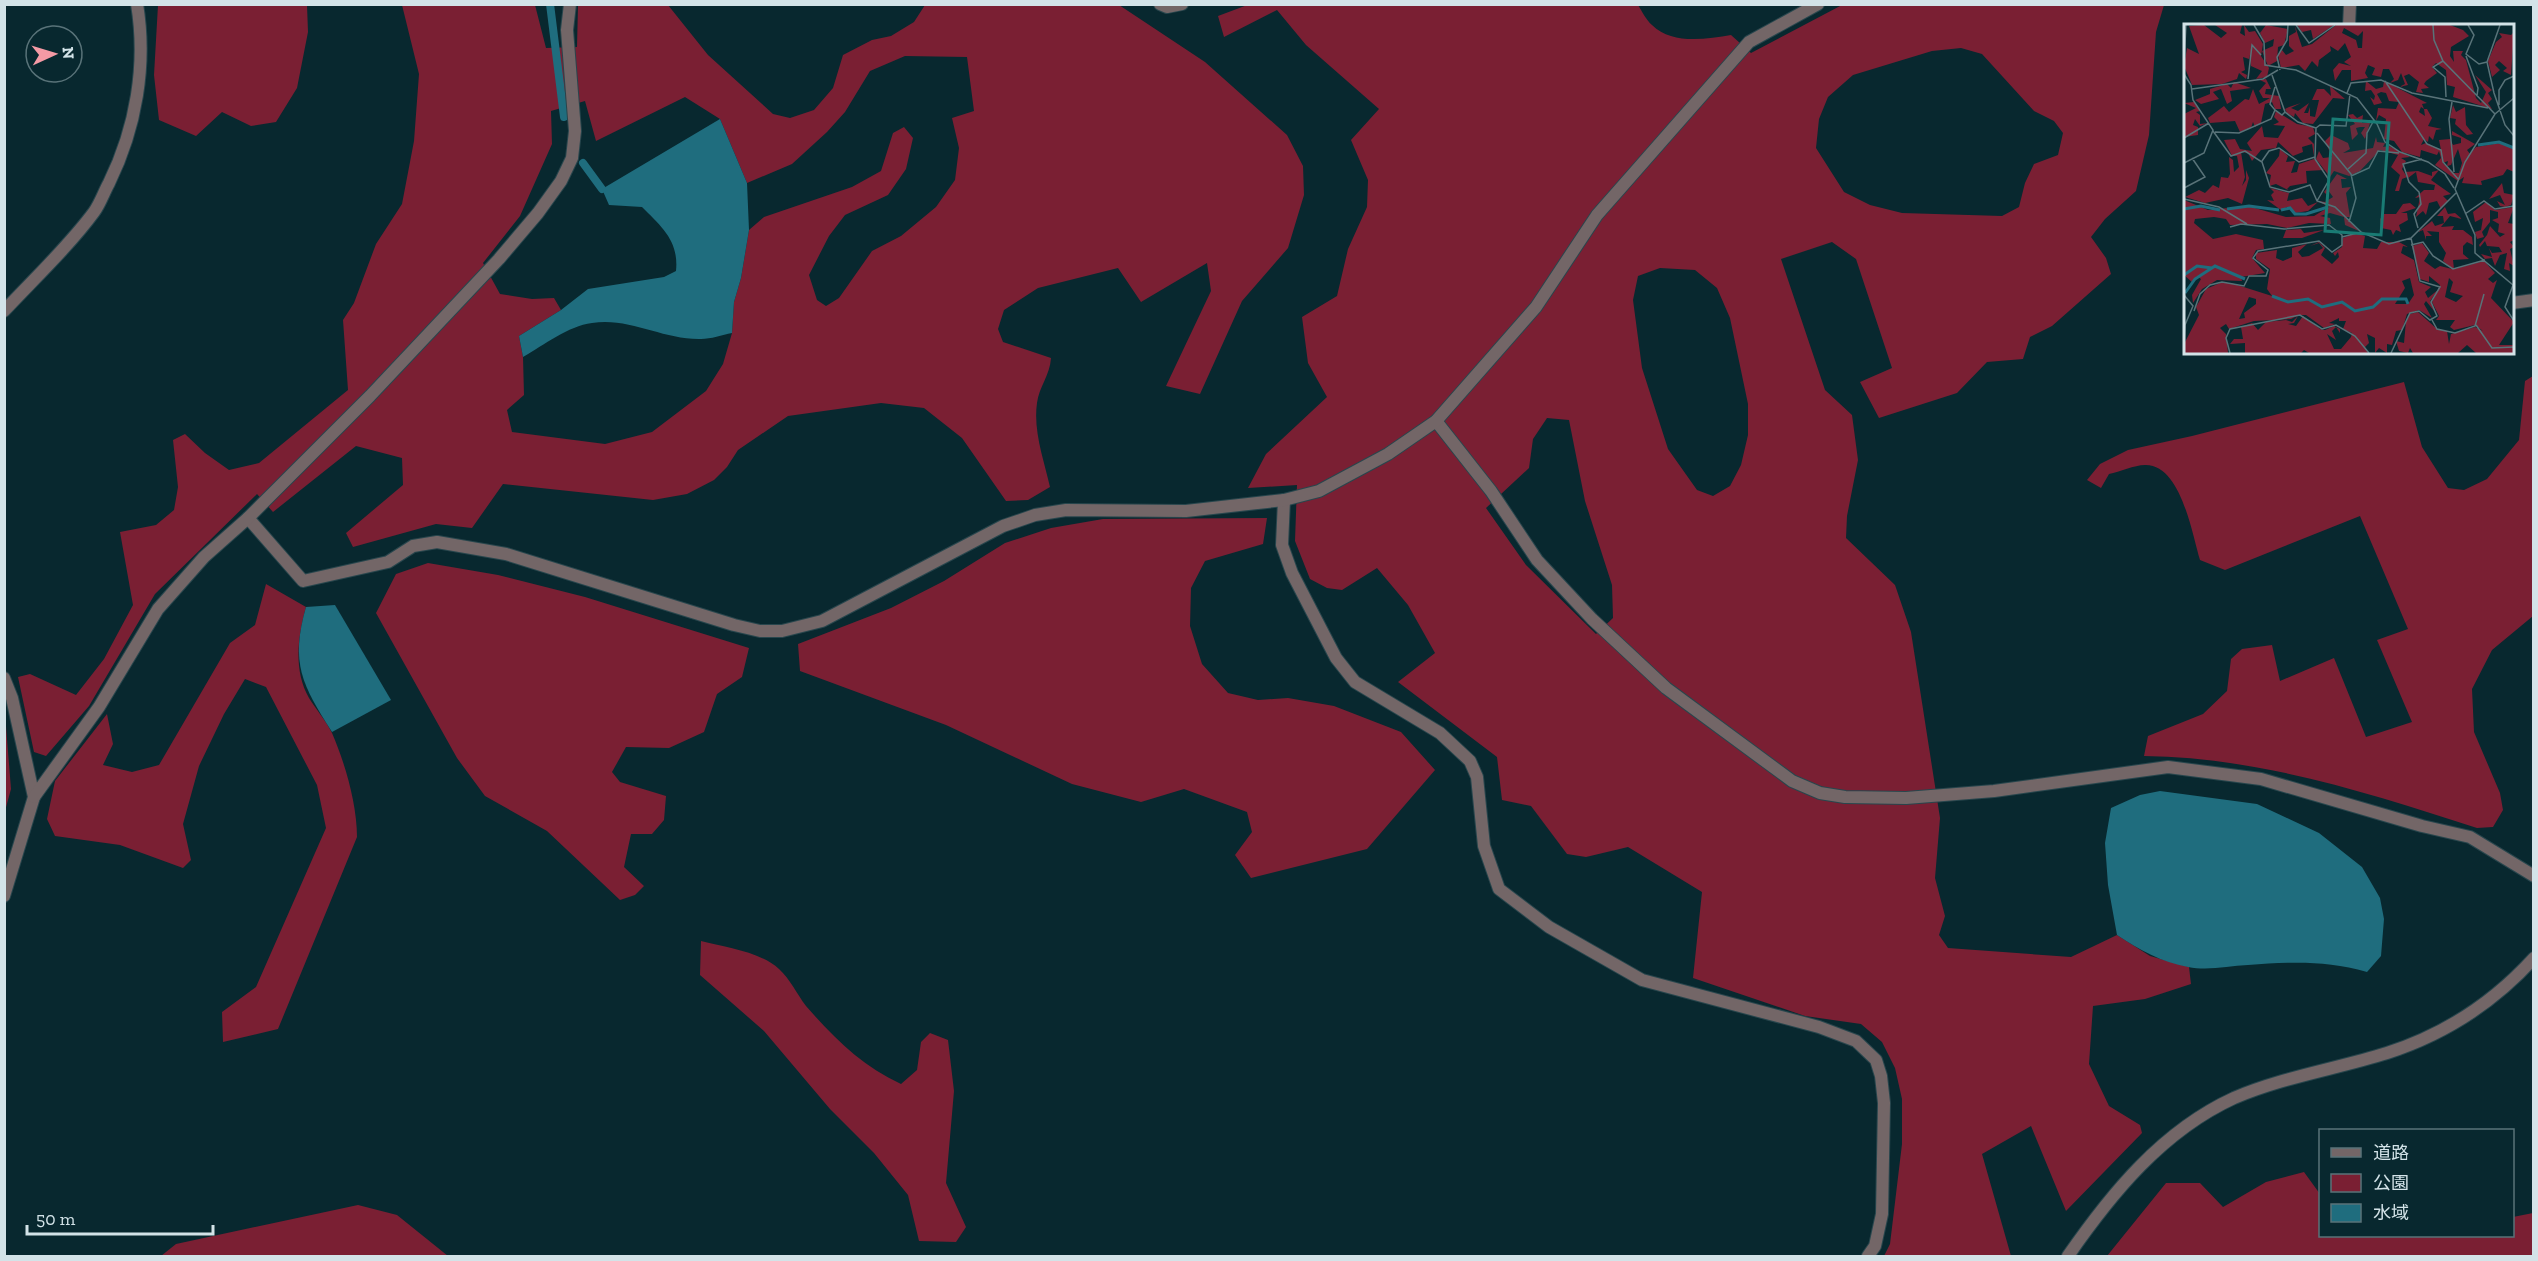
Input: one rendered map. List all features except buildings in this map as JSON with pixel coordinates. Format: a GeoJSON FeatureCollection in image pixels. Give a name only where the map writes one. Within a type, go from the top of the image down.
{"type":"FeatureCollection","features":[{"type":"Feature","properties":{"kind":"street"},"geometry":{"type":"LineString","coordinates":[[4,311],[95,211],[121,158],[136,101],[141,65],[137,4]]}},
{"type":"Feature","properties":{"kind":"street"},"geometry":{"type":"LineString","coordinates":[[4,896],[34,797],[99,706],[158,609],[204,556],[248,518],[370,396],[499,259],[538,213],[561,181],[572,158],[575,131],[567,30],[570,4]]}},
{"type":"Feature","properties":{"kind":"street"},"geometry":{"type":"LineString","coordinates":[[1160,4],[1167,7],[1182,4]]}},
{"type":"Feature","properties":{"kind":"street"},"geometry":{"type":"LineString","coordinates":[[248,518],[303,581],[388,562],[413,546],[437,542],[506,554],[734,625],[760,631],[782,631],[822,621],[1003,526],[1035,515],[1066,510],[1186,511],[1284,500],[1318,491],[1388,454],[1436,421],[1536,307],[1597,215],[1749,42],[1818,4]]}},
{"type":"Feature","properties":{"kind":"street"},"geometry":{"type":"LineString","coordinates":[[2349,24],[2350,4]]}},
{"type":"Feature","properties":{"kind":"street"},"geometry":{"type":"LineString","coordinates":[[2514,303],[2534,300]]}},
{"type":"Feature","properties":{"kind":"street"},"geometry":{"type":"LineString","coordinates":[[1436,421],[1491,491],[1537,560],[1592,619],[1666,687],[1792,781],[1820,793],[1845,797],[1906,798],[1994,791],[2168,767],[2261,779],[2422,826],[2470,837],[2534,876]]}},
{"type":"Feature","properties":{"kind":"street"},"geometry":{"type":"LineString","coordinates":[[1284,500],[1282,545],[1292,573],[1336,658],[1355,682],[1440,733],[1470,761],[1477,777],[1484,846],[1499,889],[1549,927],[1642,980],[1819,1027],[1856,1041],[1876,1060],[1881,1076],[1884,1103],[1882,1214],[1875,1246],[1868,1257]]}},
{"type":"Feature","properties":{"kind":"street"},"geometry":{"type":"LineString","coordinates":[[4,678],[12,698],[34,797]]}},
{"type":"Feature","properties":{"kind":"street"},"geometry":{"type":"LineString","coordinates":[[2068,1257],[2099,1211],[2127,1179],[2159,1148],[2193,1122],[2233,1099],[2285,1079],[2387,1053],[2440,1031],[2493,999],[2534,958]]}},
{"type":"Feature","properties":{"kind":"green space"},"geometry":{"type":"Polygon","coordinates":[[[1250,4],[1638,5],[1650,23],[1669,36],[1690,39],[1731,35],[1751,53],[1842,5],[2164,5],[2156,32],[2149,135],[2136,191],[2105,219],[2091,237],[2106,258],[2111,274],[2052,326],[2030,337],[2023,359],[1987,362],[1957,393],[1879,418],[1860,382],[1892,368],[1856,259],[1832,242],[1781,259],[1825,390],[1852,415],[1858,460],[1847,516],[1846,538],[1895,585],[1911,632],[1940,818],[1935,878],[1945,916],[1939,935],[1948,948],[2071,957],[2117,935],[2150,956],[2189,967],[2191,984],[2145,999],[2093,1006],[2089,1064],[2109,1106],[2140,1125],[2142,1133],[2066,1211],[2031,1126],[1982,1154],[2011,1256],[1884,1256],[1890,1244],[1902,1144],[1902,1099],[1895,1068],[1882,1042],[1861,1024],[1805,1016],[1693,978],[1702,892],[1628,847],[1586,857],[1567,854],[1531,806],[1502,800],[1497,757],[1398,682],[1435,653],[1408,605],[1377,568],[1342,590],[1327,588],[1310,579],[1295,541],[1297,485],[1248,488],[1266,454],[1327,397],[1308,363],[1302,317],[1337,296],[1348,249],[1367,207],[1368,180],[1351,140],[1379,109],[1306,45],[1277,10],[1224,37],[1218,16],[1250,4]],[[1961,48],[1932,51],[1853,75],[1828,97],[1819,119],[1816,148],[1844,192],[1870,205],[1902,213],[2002,216],[2019,207],[2025,183],[2034,164],[2058,155],[2063,133],[2054,121],[2034,111],[1982,54],[1961,48]],[[1660,268],[1638,276],[1633,300],[1642,368],[1668,449],[1697,490],[1713,496],[1730,486],[1741,465],[1748,435],[1748,404],[1730,318],[1717,288],[1695,270],[1660,268]],[[1547,418],[1533,439],[1529,468],[1486,508],[1526,565],[1596,634],[1613,618],[1612,585],[1585,501],[1569,420],[1547,418]]]}},
{"type":"Feature","properties":{"kind":"green space"},"geometry":{"type":"Polygon","coordinates":[[[158,5],[307,5],[308,32],[297,88],[276,122],[251,126],[222,112],[196,136],[159,120],[154,75],[158,5]]]}},
{"type":"Feature","properties":{"kind":"green space"},"geometry":{"type":"Polygon","coordinates":[[[402,5],[535,5],[546,48],[577,47],[578,5],[668,5],[708,55],[773,114],[790,118],[814,110],[833,88],[843,55],[872,40],[891,36],[914,22],[925,5],[1119,5],[1205,62],[1287,135],[1303,166],[1304,195],[1288,248],[1242,301],[1200,394],[1166,386],[1211,291],[1207,263],[1141,302],[1118,268],[1038,288],[1004,310],[998,329],[1003,342],[1051,358],[1049,370],[1038,397],[1036,414],[1040,445],[1050,487],[1028,500],[1006,501],[962,438],[924,408],[881,403],[788,416],[738,450],[727,467],[714,480],[687,494],[653,500],[503,484],[472,528],[436,524],[353,547],[346,533],[403,485],[402,458],[356,446],[273,512],[257,494],[155,594],[89,706],[46,756],[34,752],[18,677],[30,674],[76,695],[104,659],[133,605],[120,532],[156,525],[174,510],[178,487],[173,440],[185,434],[205,453],[229,470],[259,463],[348,390],[343,320],[354,303],[376,244],[402,204],[414,141],[419,74],[402,5]],[[905,56],[870,71],[845,112],[792,164],[747,183],[720,119],[685,97],[596,141],[585,101],[551,111],[552,144],[520,216],[483,263],[500,294],[532,299],[554,298],[561,310],[519,336],[523,357],[524,395],[507,410],[512,432],[605,444],[652,432],[706,391],[723,364],[732,333],[734,302],[741,278],[749,230],[764,217],[852,187],[881,171],[893,133],[904,127],[913,138],[906,169],[888,195],[845,215],[829,236],[809,275],[817,300],[826,306],[839,298],[872,251],[901,236],[936,207],[955,180],[959,148],[952,118],[974,111],[967,57],[905,56]]]}},
{"type":"Feature","properties":{"kind":"green space"},"geometry":{"type":"Polygon","coordinates":[[[2533,376],[2533,616],[2492,650],[2472,689],[2474,732],[2500,793],[2503,810],[2493,827],[2477,828],[2354,790],[2271,770],[2186,758],[2144,756],[2148,736],[2203,714],[2227,691],[2231,659],[2242,649],[2272,645],[2280,681],[2334,658],[2366,737],[2412,722],[2377,640],[2408,629],[2360,516],[2225,570],[2200,560],[2183,502],[2168,476],[2157,468],[2141,465],[2109,474],[2101,488],[2087,480],[2100,464],[2128,450],[2404,382],[2422,447],[2448,488],[2464,490],[2487,479],[2519,440],[2525,381],[2533,376]]]}},
{"type":"Feature","properties":{"kind":"green space"},"geometry":{"type":"Polygon","coordinates":[[[1267,518],[1263,544],[1205,561],[1191,588],[1190,626],[1202,664],[1228,693],[1258,700],[1288,698],[1334,706],[1401,732],[1435,770],[1367,849],[1251,878],[1235,855],[1252,832],[1247,812],[1184,789],[1141,802],[1072,784],[946,725],[800,671],[798,644],[891,608],[944,581],[1005,543],[1051,528],[1103,519],[1267,518]]]}},
{"type":"Feature","properties":{"kind":"green space"},"geometry":{"type":"Polygon","coordinates":[[[428,563],[498,575],[585,597],[749,648],[742,677],[717,694],[704,732],[669,748],[626,747],[612,772],[620,782],[666,796],[664,820],[652,834],[631,834],[624,867],[644,886],[635,895],[620,900],[547,831],[485,796],[457,758],[376,613],[396,574],[428,563]]]}},
{"type":"Feature","properties":{"kind":"green space"},"geometry":{"type":"Polygon","coordinates":[[[266,584],[306,607],[298,653],[301,676],[309,698],[332,733],[341,757],[353,798],[357,837],[278,1029],[223,1042],[222,1012],[256,987],[326,828],[317,785],[266,687],[245,679],[224,714],[199,766],[183,824],[191,860],[183,868],[120,845],[55,836],[47,819],[55,781],[107,714],[113,744],[103,765],[132,772],[159,765],[230,643],[255,625],[266,584]]]}},
{"type":"Feature","properties":{"kind":"green space"},"geometry":{"type":"Polygon","coordinates":[[[5,714],[11,789],[4,811],[5,714]]]}},
{"type":"Feature","properties":{"kind":"green space"},"geometry":{"type":"Polygon","coordinates":[[[701,941],[742,951],[771,963],[783,973],[806,1006],[838,1040],[861,1060],[901,1084],[917,1070],[921,1042],[930,1033],[948,1040],[954,1091],[946,1183],[966,1227],[956,1242],[919,1241],[908,1195],[874,1153],[830,1109],[764,1031],[700,975],[701,941]]]}},
{"type":"Feature","properties":{"kind":"green space"},"geometry":{"type":"Polygon","coordinates":[[[2304,1172],[2319,1193],[2319,1237],[2514,1237],[2514,1217],[2533,1213],[2533,1256],[2107,1256],[2166,1183],[2200,1183],[2223,1207],[2266,1182],[2304,1172]]]}},
{"type":"Feature","properties":{"kind":"green space"},"geometry":{"type":"Polygon","coordinates":[[[358,1205],[397,1215],[448,1256],[161,1256],[176,1244],[358,1205]]]}},
{"type":"Feature","properties":{"kind":"water"},"geometry":{"type":"Polygon","coordinates":[[[720,119],[747,183],[749,230],[741,278],[734,302],[732,333],[705,339],[687,338],[620,323],[592,323],[565,332],[523,357],[519,336],[561,310],[588,289],[664,277],[676,271],[675,251],[672,243],[656,221],[642,207],[609,205],[602,189],[720,119]]]}},
{"type":"Feature","properties":{"kind":"water"},"geometry":{"type":"Polygon","coordinates":[[[335,605],[391,700],[332,732],[306,687],[299,659],[299,644],[306,607],[335,605]]]}},
{"type":"Feature","properties":{"kind":"water"},"geometry":{"type":"Polygon","coordinates":[[[2160,791],[2257,804],[2319,833],[2362,867],[2380,898],[2384,919],[2381,956],[2367,972],[2337,965],[2308,963],[2196,968],[2160,959],[2117,935],[2108,885],[2105,843],[2111,808],[2140,795],[2160,791]]]}},
{"type":"Feature","properties":{"kind":"waterway"},"geometry":{"type":"LineString","coordinates":[[550,4],[564,117]]}},
{"type":"Feature","properties":{"kind":"waterway"},"geometry":{"type":"LineString","coordinates":[[583,163],[602,189]]}}]}
